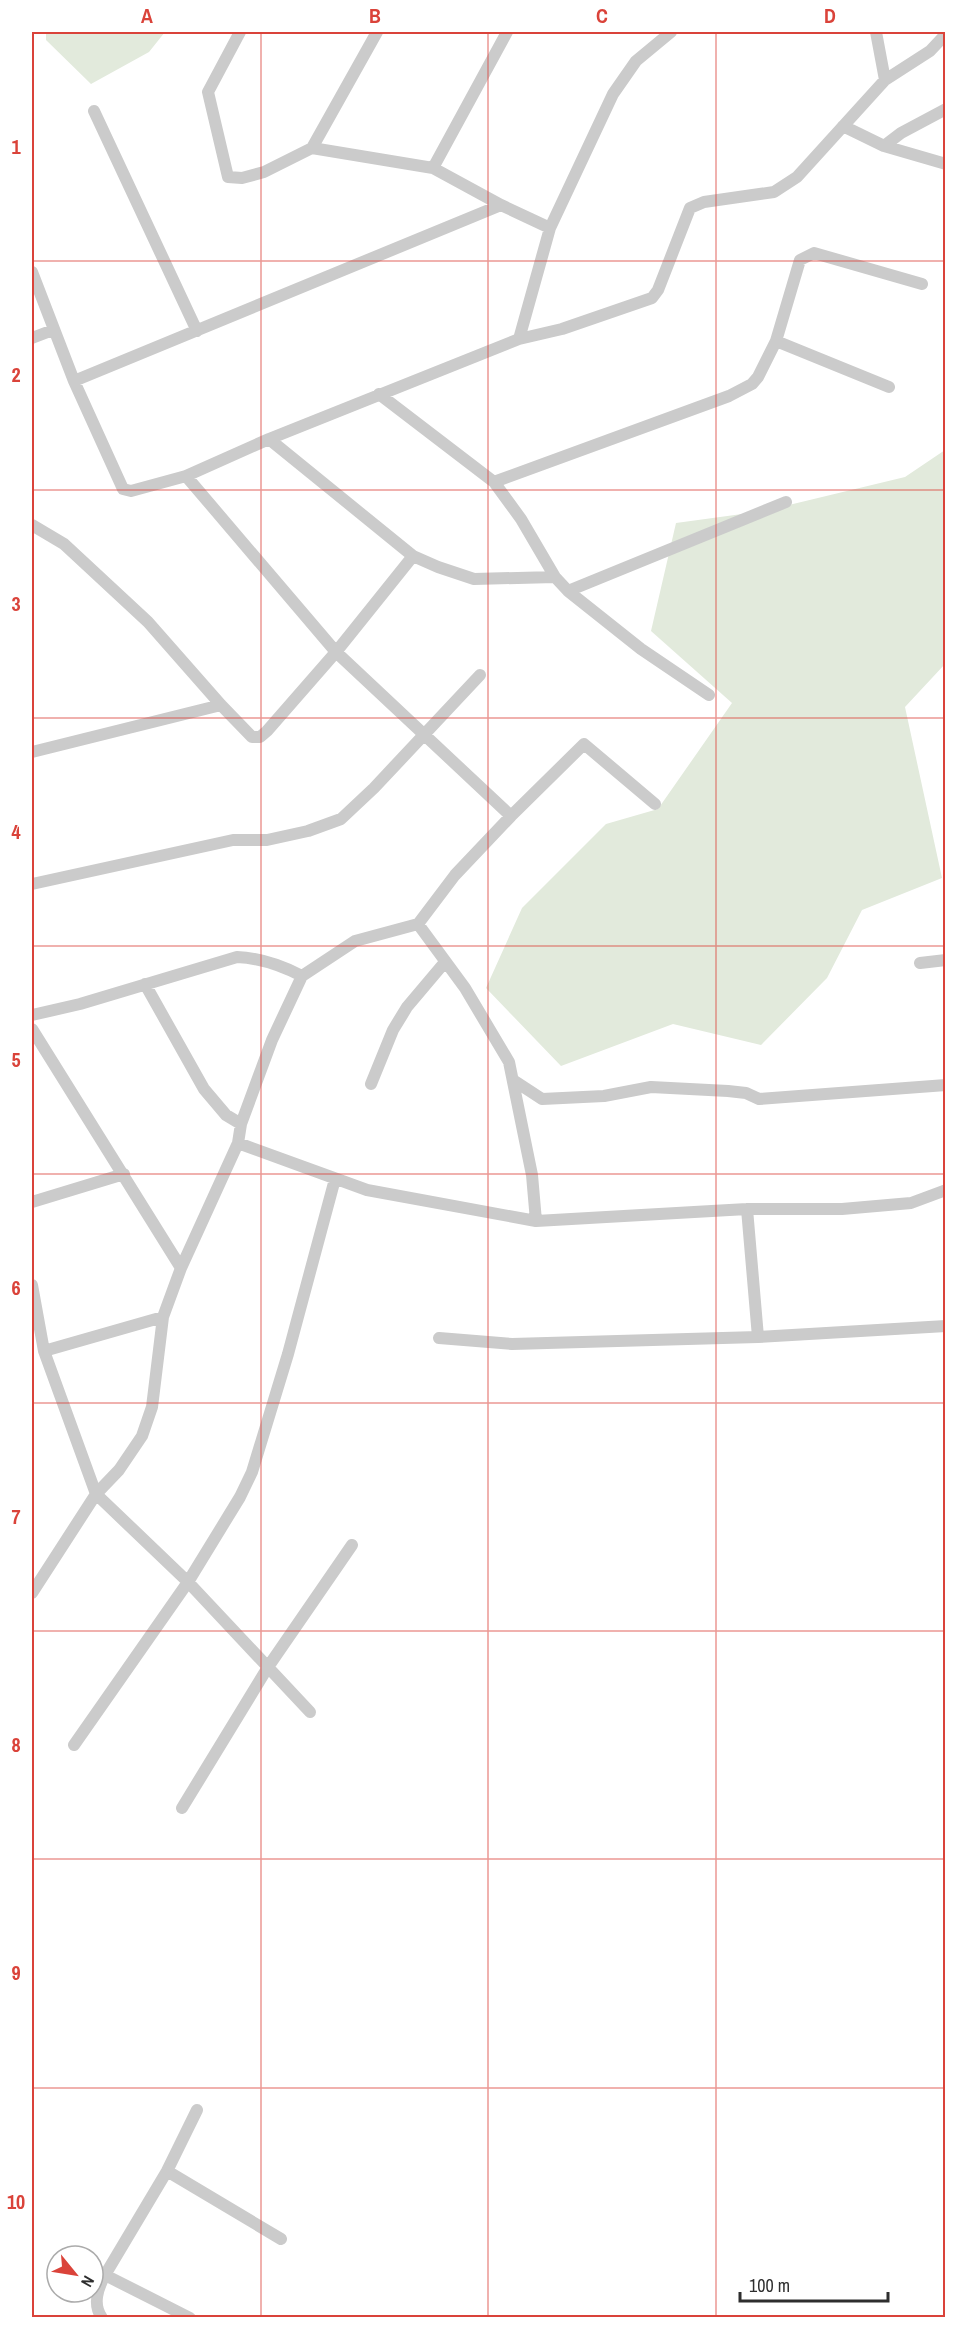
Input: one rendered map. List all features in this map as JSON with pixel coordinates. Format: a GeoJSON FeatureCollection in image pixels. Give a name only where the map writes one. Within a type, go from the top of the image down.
{"type":"FeatureCollection","features":[{"type":"Feature","properties":{"kind":"street"},"geometry":{"type":"LineString","coordinates":[[240,32],[208,92],[228,177],[242,178],[264,172],[312,148],[377,32]]}},
{"type":"Feature","properties":{"kind":"street"},"geometry":{"type":"LineString","coordinates":[[433,168],[507,32]]}},
{"type":"Feature","properties":{"kind":"street"},"geometry":{"type":"LineString","coordinates":[[519,339],[550,228],[613,94],[636,61],[671,32]]}},
{"type":"Feature","properties":{"kind":"street"},"geometry":{"type":"LineString","coordinates":[[876,32],[885,80]]}},
{"type":"Feature","properties":{"kind":"street"},"geometry":{"type":"LineString","coordinates":[[32,272],[74,381],[123,489],[131,491],[186,476],[269,439],[519,339],[562,329],[651,298],[658,290],[690,208],[704,202],[774,192],[797,177],[885,80],[930,51],[945,34]]}},
{"type":"Feature","properties":{"kind":"street"},"geometry":{"type":"LineString","coordinates":[[884,146],[901,133],[945,109]]}},
{"type":"Feature","properties":{"kind":"street"},"geometry":{"type":"LineString","coordinates":[[94,111],[197,331]]}},
{"type":"Feature","properties":{"kind":"street"},"geometry":{"type":"LineString","coordinates":[[843,126],[884,146],[945,164]]}},
{"type":"Feature","properties":{"kind":"street"},"geometry":{"type":"LineString","coordinates":[[312,148],[433,168],[501,205],[550,228]]}},
{"type":"Feature","properties":{"kind":"street"},"geometry":{"type":"LineString","coordinates":[[74,381],[501,205]]}},
{"type":"Feature","properties":{"kind":"street"},"geometry":{"type":"LineString","coordinates":[[494,482],[729,396],[752,384],[776,341],[800,261],[814,253],[922,284]]}},
{"type":"Feature","properties":{"kind":"street"},"geometry":{"type":"LineString","coordinates":[[32,338],[53,330]]}},
{"type":"Feature","properties":{"kind":"street"},"geometry":{"type":"LineString","coordinates":[[776,341],[889,387]]}},
{"type":"Feature","properties":{"kind":"street"},"geometry":{"type":"LineString","coordinates":[[379,394],[494,482],[521,519],[555,577],[568,591],[641,649],[708,695]]}},
{"type":"Feature","properties":{"kind":"street"},"geometry":{"type":"LineString","coordinates":[[269,439],[413,556],[474,579],[555,577]]}},
{"type":"Feature","properties":{"kind":"street"},"geometry":{"type":"LineString","coordinates":[[186,476],[336,652],[511,816]]}},
{"type":"Feature","properties":{"kind":"street"},"geometry":{"type":"LineString","coordinates":[[568,591],[786,502]]}},
{"type":"Feature","properties":{"kind":"street"},"geometry":{"type":"LineString","coordinates":[[32,525],[64,544],[148,622],[246,734],[252,737],[260,737],[267,731],[336,652],[413,556]]}},
{"type":"Feature","properties":{"kind":"street"},"geometry":{"type":"LineString","coordinates":[[32,884],[233,840],[267,840],[308,831],[341,819],[374,788],[480,675]]}},
{"type":"Feature","properties":{"kind":"street"},"geometry":{"type":"LineString","coordinates":[[32,752],[221,705]]}},
{"type":"Feature","properties":{"kind":"street"},"geometry":{"type":"LineString","coordinates":[[32,1593],[96,1494],[118,1470],[142,1436],[152,1407],[163,1317],[181,1268],[238,1143],[241,1124],[272,1040],[302,976],[355,941],[418,924],[456,875],[511,816],[584,744],[655,804]]}},
{"type":"Feature","properties":{"kind":"street"},"geometry":{"type":"LineString","coordinates":[[418,924],[465,988],[490,1026],[509,1062],[532,1174],[536,1221]]}},
{"type":"Feature","properties":{"kind":"street"},"geometry":{"type":"LineString","coordinates":[[32,1016],[237,957],[283,966],[302,976]]}},
{"type":"Feature","properties":{"kind":"street"},"geometry":{"type":"LineString","coordinates":[[920,963],[945,960]]}},
{"type":"Feature","properties":{"kind":"street"},"geometry":{"type":"LineString","coordinates":[[371,1084],[393,1030],[407,1007],[445,962]]}},
{"type":"Feature","properties":{"kind":"street"},"geometry":{"type":"LineString","coordinates":[[145,984],[204,1089],[226,1115],[241,1124]]}},
{"type":"Feature","properties":{"kind":"street"},"geometry":{"type":"LineString","coordinates":[[32,1029],[181,1268]]}},
{"type":"Feature","properties":{"kind":"street"},"geometry":{"type":"LineString","coordinates":[[513,1080],[542,1099],[604,1096],[651,1087],[728,1091],[746,1093],[759,1099],[945,1085]]}},
{"type":"Feature","properties":{"kind":"street"},"geometry":{"type":"LineString","coordinates":[[238,1143],[368,1190],[536,1221],[747,1209],[842,1209],[911,1203],[945,1190]]}},
{"type":"Feature","properties":{"kind":"street"},"geometry":{"type":"LineString","coordinates":[[32,1202],[124,1174]]}},
{"type":"Feature","properties":{"kind":"street"},"geometry":{"type":"LineString","coordinates":[[74,1745],[188,1582],[240,1497],[252,1472],[288,1354],[335,1179]]}},
{"type":"Feature","properties":{"kind":"street"},"geometry":{"type":"LineString","coordinates":[[747,1209],[758,1337]]}},
{"type":"Feature","properties":{"kind":"street"},"geometry":{"type":"LineString","coordinates":[[32,1285],[44,1351],[96,1494],[188,1582],[254,1655],[310,1712]]}},
{"type":"Feature","properties":{"kind":"street"},"geometry":{"type":"LineString","coordinates":[[44,1351],[163,1317]]}},
{"type":"Feature","properties":{"kind":"street"},"geometry":{"type":"LineString","coordinates":[[439,1338],[512,1344],[758,1337],[945,1326]]}},
{"type":"Feature","properties":{"kind":"street"},"geometry":{"type":"LineString","coordinates":[[182,1808],[268,1667],[352,1545]]}},
{"type":"Feature","properties":{"kind":"street"},"geometry":{"type":"LineString","coordinates":[[190,2318],[105,2275],[167,2171],[197,2110]]}},
{"type":"Feature","properties":{"kind":"street"},"geometry":{"type":"LineString","coordinates":[[167,2171],[281,2239]]}},
{"type":"Feature","properties":{"kind":"shaded area"},"geometry":{"type":"Polygon","coordinates":[[[46,32],[165,32],[149,52],[91,84],[46,40],[46,32]]]}},
{"type":"Feature","properties":{"kind":"shaded area"},"geometry":{"type":"Polygon","coordinates":[[[945,450],[945,664],[905,707],[942,878],[862,910],[827,978],[761,1045],[673,1024],[561,1066],[486,988],[522,908],[606,824],[658,809],[732,703],[651,631],[676,523],[764,511],[905,477],[945,450]]]}}]}
